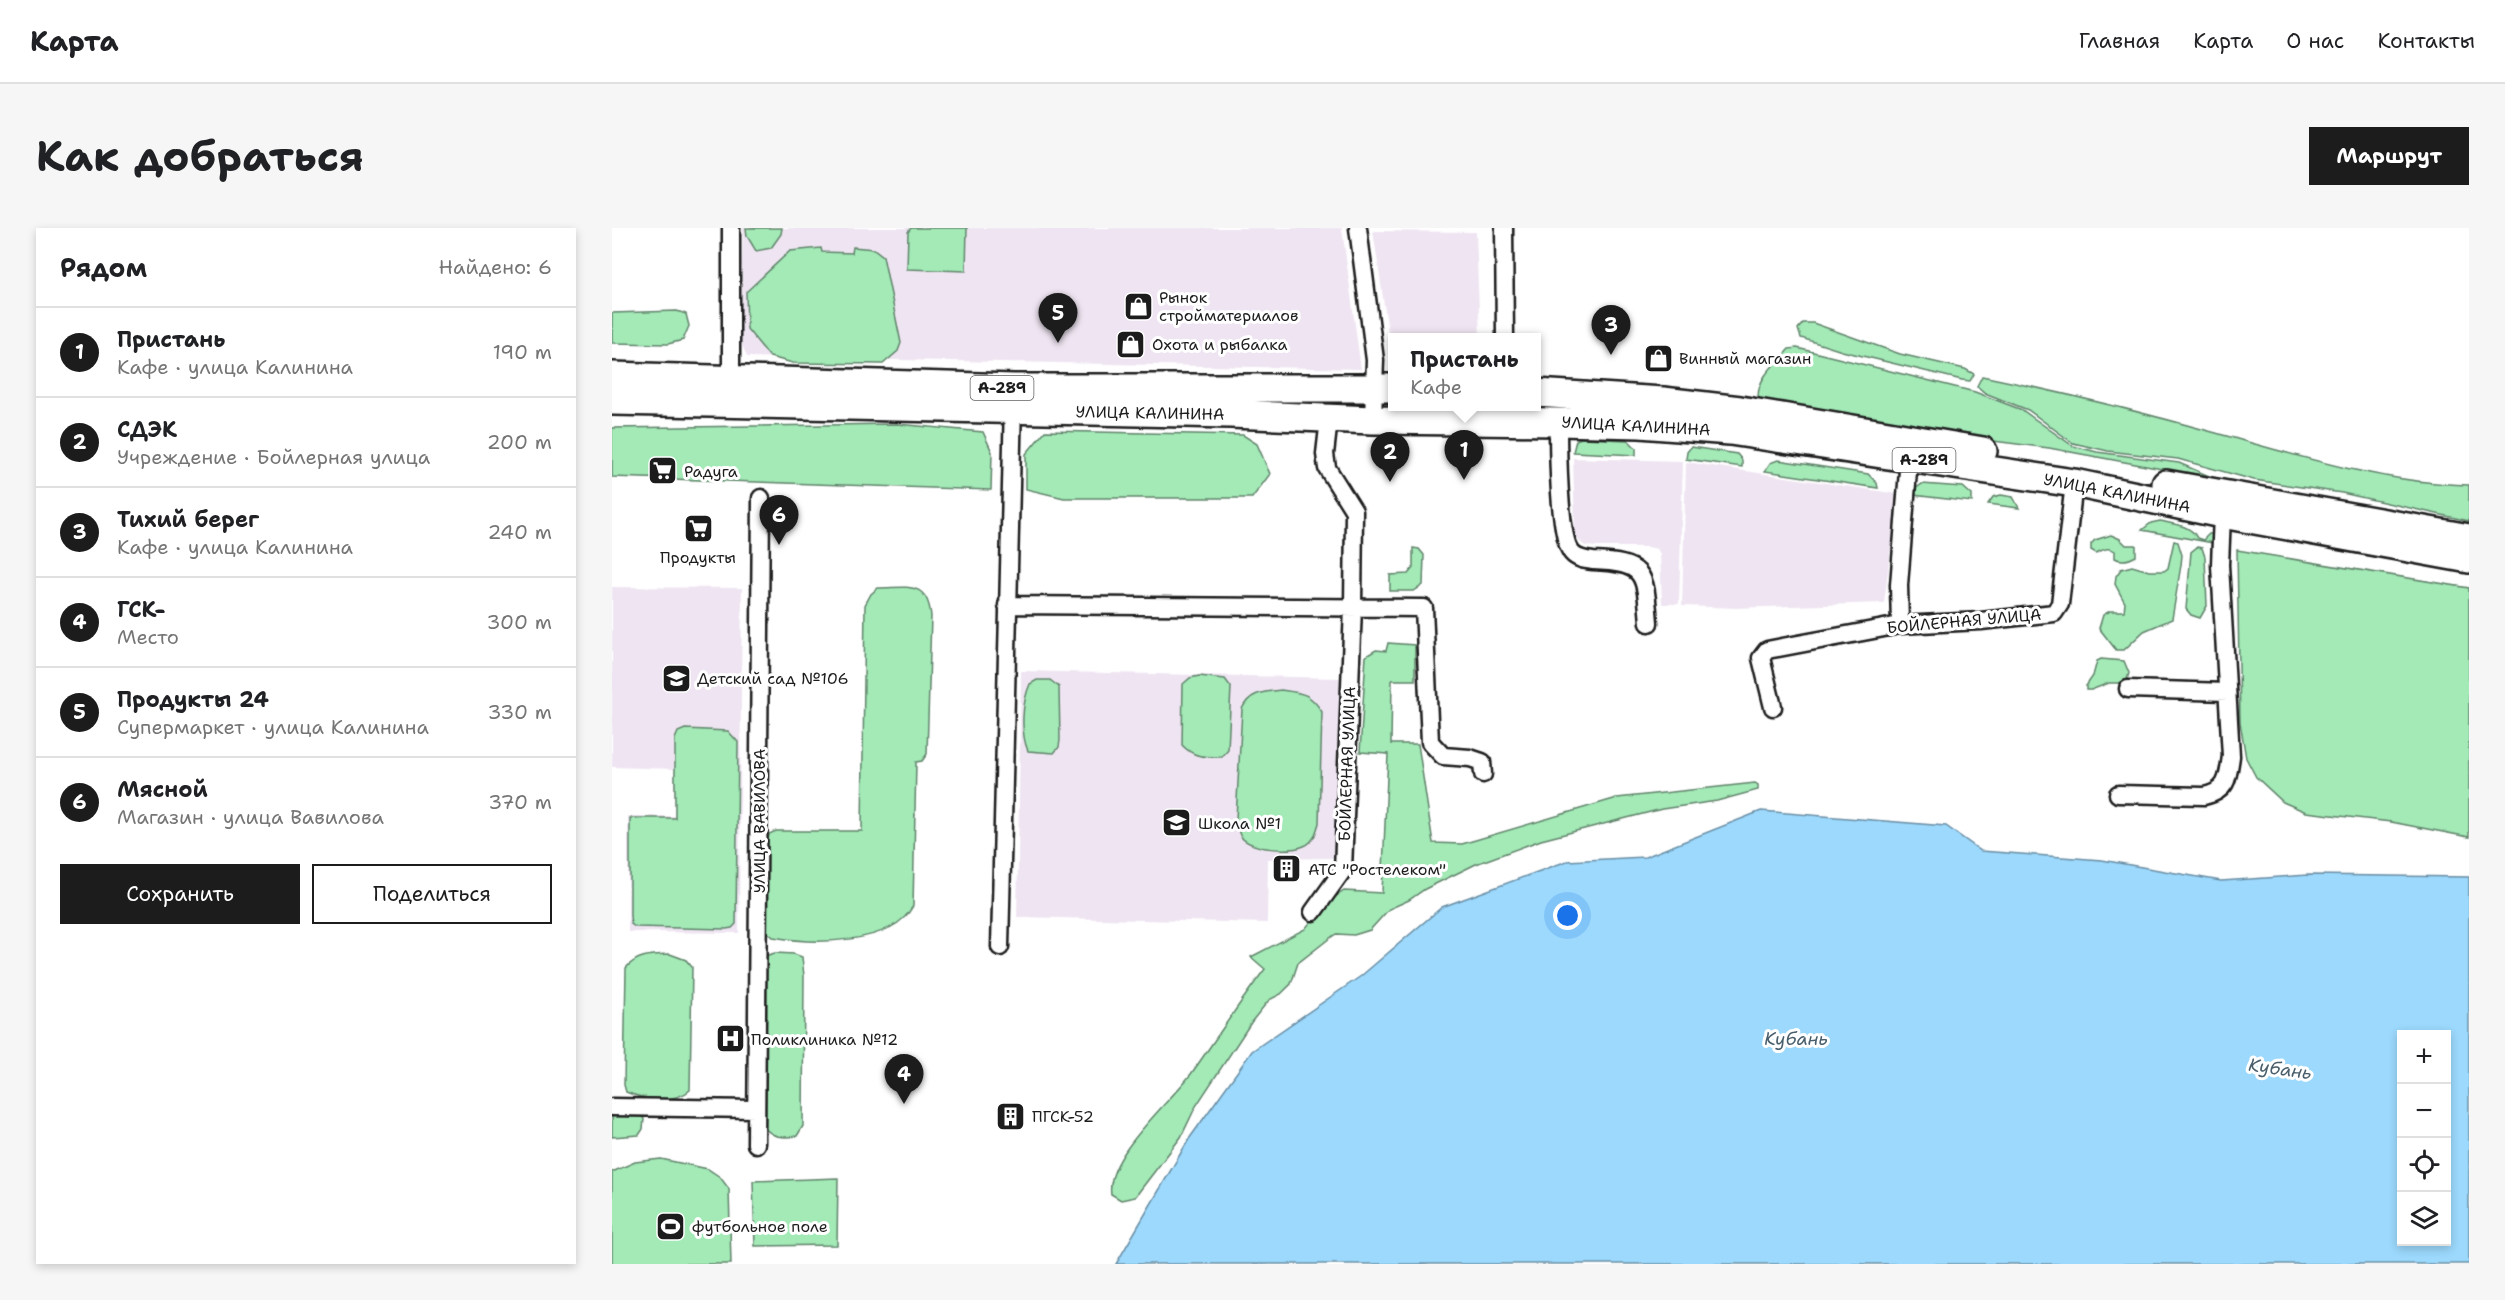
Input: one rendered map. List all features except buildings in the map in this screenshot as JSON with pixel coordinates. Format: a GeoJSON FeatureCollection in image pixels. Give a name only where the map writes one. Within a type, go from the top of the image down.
{"type":"FeatureCollection","features":[{"type":"Feature","properties":{"kind":"highway","name":"УЛИЦА КАЛИНИНА"},"geometry":{"type":"LineString","coordinates":[[612,376],[731,390],[1013,399],[1329,419],[1592,423],[1730,431],[2074,483],[2222,514],[2469,559]]}},
{"type":"Feature","properties":{"kind":"highway","name":"УЛИЦА КАЛИНИНА"},"geometry":{"type":"LineString","coordinates":[[1013,399],[1383,388]]}},
{"type":"Feature","properties":{"kind":"highway","name":"УЛИЦА КАЛИНИНА"},"geometry":{"type":"LineString","coordinates":[[612,401],[731,390]]}},
{"type":"Feature","properties":{"kind":"highway","name":"УЛИЦА КАЛИНИНА"},"geometry":{"type":"LineString","coordinates":[[1541,393],[1674,402],[1801,419],[2469,538]]}},
{"type":"Feature","properties":{"kind":"highway"},"geometry":{"type":"LineString","coordinates":[[1592,423],[1603,419],[1608,414],[1607,403],[1599,397]]}},
{"type":"Feature","properties":{"kind":"street"},"geometry":{"type":"LineString","coordinates":[[731,228],[731,390]]}},
{"type":"Feature","properties":{"kind":"street"},"geometry":{"type":"LineString","coordinates":[[1358,228],[1375,360],[1383,388],[1373,420]]}},
{"type":"Feature","properties":{"kind":"street"},"geometry":{"type":"LineString","coordinates":[[1504,228],[1505,333]]}},
{"type":"Feature","properties":{"kind":"street"},"geometry":{"type":"LineString","coordinates":[[1000,947],[1013,399]]}},
{"type":"Feature","properties":{"kind":"street","name":"БОЙЛЕРНАЯ УЛИЦА"},"geometry":{"type":"LineString","coordinates":[[1313,912],[1343,870],[1353,607],[1354,512],[1327,468],[1325,454],[1329,419]]}},
{"type":"Feature","properties":{"kind":"street"},"geometry":{"type":"LineString","coordinates":[[1558,422],[1559,469],[1568,548],[1577,558],[1589,561],[1616,561],[1632,566],[1641,577],[1645,587],[1649,623]]}},
{"type":"Feature","properties":{"kind":"street"},"geometry":{"type":"LineString","coordinates":[[1900,625],[1899,585],[1909,458]]}},
{"type":"Feature","properties":{"kind":"street","name":"БОЙЛЕРНАЯ УЛИЦА"},"geometry":{"type":"LineString","coordinates":[[1773,707],[1761,658],[1767,651],[1900,625],[1981,621],[2054,613],[2060,604],[2074,483]]}},
{"type":"Feature","properties":{"kind":"street","name":"УЛИЦА ВАВИЛОВА"},"geometry":{"type":"LineString","coordinates":[[756,1144],[761,498]]}},
{"type":"Feature","properties":{"kind":"street"},"geometry":{"type":"LineString","coordinates":[[2118,794],[2205,796],[2216,793],[2225,785],[2231,756],[2220,565],[2222,514]]}},
{"type":"Feature","properties":{"kind":"street"},"geometry":{"type":"LineString","coordinates":[[1007,605],[1424,608],[1430,741],[1443,756],[1470,758],[1482,762],[1483,774]]}},
{"type":"Feature","properties":{"kind":"street"},"geometry":{"type":"LineString","coordinates":[[2128,689],[2227,692]]}},
{"type":"Feature","properties":{"kind":"street"},"geometry":{"type":"LineString","coordinates":[[612,1107],[756,1108]]}},
{"type":"Feature","properties":{"kind":"shaded area"},"geometry":{"type":"Polygon","coordinates":[[[743,228],[1342,228],[1361,369],[747,357],[740,340],[743,228]]]}},
{"type":"Feature","properties":{"kind":"shaded area"},"geometry":{"type":"Polygon","coordinates":[[[1373,231],[1476,232],[1480,333],[1388,333],[1373,231]]]}},
{"type":"Feature","properties":{"kind":"shaded area"},"geometry":{"type":"Polygon","coordinates":[[[1573,458],[1683,461],[1679,604],[1662,604],[1660,554],[1657,549],[1585,546],[1578,540],[1575,531],[1573,458]]]}},
{"type":"Feature","properties":{"kind":"shaded area"},"geometry":{"type":"Polygon","coordinates":[[[1686,462],[1898,494],[1884,603],[1736,608],[1682,606],[1686,462]]]}},
{"type":"Feature","properties":{"kind":"shaded area","name":"Детский сад №106"},"geometry":{"type":"Polygon","coordinates":[[[612,587],[742,588],[739,933],[628,932],[628,816],[674,816],[674,769],[612,767],[612,587]]]}},
{"type":"Feature","properties":{"kind":"shaded area","name":"Школа №1"},"geometry":{"type":"Polygon","coordinates":[[[1021,671],[1341,678],[1335,858],[1268,859],[1267,923],[1017,917],[1021,671]]]}},
{"type":"Feature","properties":{"kind":"green space"},"geometry":{"type":"Polygon","coordinates":[[[746,228],[782,228],[781,234],[771,248],[756,251],[747,236],[746,228]]]}},
{"type":"Feature","properties":{"kind":"green space"},"geometry":{"type":"Polygon","coordinates":[[[911,228],[967,228],[966,271],[907,269],[908,232],[911,228]]]}},
{"type":"Feature","properties":{"kind":"green space"},"geometry":{"type":"Polygon","coordinates":[[[853,247],[874,249],[883,256],[901,343],[898,351],[883,364],[793,363],[770,357],[747,329],[746,292],[790,251],[821,248],[822,252],[852,253],[853,247]]]}},
{"type":"Feature","properties":{"kind":"green space"},"geometry":{"type":"Polygon","coordinates":[[[677,311],[686,314],[689,326],[683,340],[668,344],[612,343],[612,313],[677,311]]]}},
{"type":"Feature","properties":{"kind":"green space"},"geometry":{"type":"Polygon","coordinates":[[[1803,323],[1813,323],[1900,354],[1965,369],[1974,374],[1970,381],[1962,380],[1842,351],[1801,338],[1798,329],[1803,323]]]}},
{"type":"Feature","properties":{"kind":"green space"},"geometry":{"type":"Polygon","coordinates":[[[1797,348],[1975,392],[2022,410],[2073,446],[2097,452],[2179,463],[2216,479],[2049,448],[1961,437],[1765,403],[1758,397],[1765,376],[1789,349],[1797,348]]]}},
{"type":"Feature","properties":{"kind":"green space"},"geometry":{"type":"Polygon","coordinates":[[[1982,376],[2070,395],[2341,467],[2406,480],[2469,485],[2469,521],[2342,493],[2254,480],[2178,459],[2108,451],[2073,443],[2028,410],[1985,393],[1977,386],[1982,376]]]}},
{"type":"Feature","properties":{"kind":"green space"},"geometry":{"type":"Polygon","coordinates":[[[897,424],[983,432],[992,452],[991,490],[612,477],[612,428],[897,424]]]}},
{"type":"Feature","properties":{"kind":"green space"},"geometry":{"type":"Polygon","coordinates":[[[1045,431],[1243,435],[1257,444],[1270,474],[1252,498],[1064,498],[1026,489],[1026,454],[1045,431]]]}},
{"type":"Feature","properties":{"kind":"green space"},"geometry":{"type":"Polygon","coordinates":[[[1581,438],[1628,440],[1636,448],[1636,455],[1573,452],[1576,440],[1581,438]]]}},
{"type":"Feature","properties":{"kind":"green space"},"geometry":{"type":"Polygon","coordinates":[[[1691,447],[1737,454],[1742,460],[1742,467],[1686,459],[1691,447]]]}},
{"type":"Feature","properties":{"kind":"green space"},"geometry":{"type":"Polygon","coordinates":[[[1778,460],[1868,474],[1877,483],[1878,488],[1765,471],[1770,463],[1778,460]]]}},
{"type":"Feature","properties":{"kind":"green space"},"geometry":{"type":"Polygon","coordinates":[[[1922,484],[1963,487],[1972,495],[1972,502],[1913,495],[1915,489],[1922,484]]]}},
{"type":"Feature","properties":{"kind":"green space"},"geometry":{"type":"Polygon","coordinates":[[[2001,495],[2013,497],[2019,508],[1988,504],[1993,497],[2001,495]]]}},
{"type":"Feature","properties":{"kind":"green space"},"geometry":{"type":"Polygon","coordinates":[[[2160,521],[2191,530],[2197,538],[2203,540],[2209,534],[2218,534],[2219,544],[2142,530],[2151,523],[2160,521]]]}},
{"type":"Feature","properties":{"kind":"green space"},"geometry":{"type":"Polygon","coordinates":[[[2111,535],[2126,545],[2136,545],[2136,556],[2120,560],[2115,558],[2115,551],[2110,549],[2096,553],[2091,550],[2091,544],[2095,540],[2111,535]]]}},
{"type":"Feature","properties":{"kind":"green space"},"geometry":{"type":"Polygon","coordinates":[[[2174,541],[2178,542],[2182,555],[2172,619],[2144,631],[2124,650],[2116,650],[2099,628],[2103,615],[2110,611],[2124,611],[2125,603],[2115,584],[2116,576],[2121,569],[2132,566],[2149,571],[2164,571],[2168,568],[2174,541]]]}},
{"type":"Feature","properties":{"kind":"green space"},"geometry":{"type":"Polygon","coordinates":[[[2197,547],[2202,548],[2205,557],[2207,606],[2200,618],[2191,615],[2186,609],[2191,552],[2197,547]]]}},
{"type":"Feature","properties":{"kind":"green space"},"geometry":{"type":"Polygon","coordinates":[[[1413,548],[1419,549],[1424,555],[1423,585],[1414,591],[1390,591],[1390,575],[1408,574],[1413,568],[1413,548]]]}},
{"type":"Feature","properties":{"kind":"green space"},"geometry":{"type":"Polygon","coordinates":[[[2237,550],[2469,588],[2469,837],[2391,822],[2306,812],[2283,802],[2256,777],[2246,758],[2240,722],[2237,550]]]}},
{"type":"Feature","properties":{"kind":"green space"},"geometry":{"type":"Polygon","coordinates":[[[907,587],[920,591],[929,604],[931,616],[927,754],[922,761],[916,762],[913,906],[903,919],[888,929],[869,935],[828,941],[773,937],[765,930],[766,853],[769,834],[776,831],[862,831],[865,605],[871,594],[878,588],[907,587]]]}},
{"type":"Feature","properties":{"kind":"green space"},"geometry":{"type":"Polygon","coordinates":[[[1388,643],[1415,645],[1415,680],[1392,680],[1391,744],[1418,744],[1433,843],[1462,844],[1617,798],[1755,783],[1758,785],[1758,790],[1717,801],[1662,809],[1541,840],[1476,864],[1425,889],[1409,900],[1389,909],[1370,930],[1354,935],[1336,934],[1298,963],[1291,984],[1281,994],[1269,1000],[1252,1021],[1196,1106],[1181,1137],[1135,1197],[1121,1200],[1111,1194],[1112,1179],[1118,1164],[1128,1147],[1191,1074],[1265,969],[1251,957],[1305,929],[1326,903],[1344,891],[1382,893],[1388,754],[1360,752],[1366,656],[1376,650],[1386,651],[1388,643]]]}},
{"type":"Feature","properties":{"kind":"green space"},"geometry":{"type":"Polygon","coordinates":[[[2101,659],[2124,661],[2129,673],[2126,683],[2109,683],[2086,690],[2097,661],[2101,659]]]}},
{"type":"Feature","properties":{"kind":"green space"},"geometry":{"type":"Polygon","coordinates":[[[1199,676],[1225,679],[1231,687],[1228,750],[1222,757],[1195,755],[1182,745],[1183,684],[1190,678],[1199,676]]]}},
{"type":"Feature","properties":{"kind":"green space"},"geometry":{"type":"Polygon","coordinates":[[[1037,680],[1050,680],[1059,687],[1060,740],[1059,747],[1054,753],[1028,751],[1025,743],[1023,717],[1025,699],[1030,684],[1037,680]]]}},
{"type":"Feature","properties":{"kind":"green space"},"geometry":{"type":"Polygon","coordinates":[[[1281,690],[1310,697],[1322,712],[1319,823],[1314,837],[1307,844],[1298,848],[1271,849],[1254,845],[1241,837],[1236,819],[1242,709],[1253,696],[1263,692],[1281,690]]]}},
{"type":"Feature","properties":{"kind":"green space"},"geometry":{"type":"Polygon","coordinates":[[[685,729],[728,731],[738,742],[736,924],[732,928],[635,927],[631,924],[630,818],[675,818],[675,739],[678,732],[685,729]]]}},
{"type":"Feature","properties":{"kind":"green space"},"geometry":{"type":"Polygon","coordinates":[[[775,953],[802,957],[804,976],[803,1126],[797,1136],[792,1137],[774,1135],[763,1126],[765,960],[768,955],[775,953]]]}},
{"type":"Feature","properties":{"kind":"green space"},"geometry":{"type":"Polygon","coordinates":[[[670,954],[686,960],[692,967],[690,1090],[677,1097],[660,1099],[642,1097],[626,1092],[624,1085],[626,968],[640,958],[670,954]]]}},
{"type":"Feature","properties":{"kind":"green space"},"geometry":{"type":"Polygon","coordinates":[[[612,1113],[638,1113],[644,1119],[643,1129],[639,1135],[612,1137],[612,1113]]]}},
{"type":"Feature","properties":{"kind":"green space","name":"футбольное поле"},"geometry":{"type":"Polygon","coordinates":[[[661,1159],[708,1169],[720,1177],[729,1189],[731,1264],[612,1264],[612,1172],[635,1162],[661,1159]]]}},
{"type":"Feature","properties":{"kind":"green space"},"geometry":{"type":"Polygon","coordinates":[[[838,1178],[837,1245],[755,1246],[753,1181],[838,1178]]]}},
{"type":"Feature","properties":{"kind":"water","name":"Кубань"},"geometry":{"type":"Polygon","coordinates":[[[1761,811],[1946,826],[1981,851],[2102,860],[2221,881],[2308,875],[2469,877],[2469,1264],[1116,1264],[1189,1139],[1252,1051],[1361,976],[1442,907],[1567,861],[1645,857],[1761,811]]]}},
{"type":"Feature","properties":{"kind":"place","name":"Рынок стройматериалов"},"geometry":{"type":"Point","coordinates":[1138,306]}},
{"type":"Feature","properties":{"kind":"place","name":"Продукты 24"},"geometry":{"type":"Point","coordinates":[1058,343]}},
{"type":"Feature","properties":{"kind":"place","name":"Охота и рыбалка"},"geometry":{"type":"Point","coordinates":[1131,344]}},
{"type":"Feature","properties":{"kind":"place","name":"Тихий берег"},"geometry":{"type":"Point","coordinates":[1611,355]}},
{"type":"Feature","properties":{"kind":"place","name":"Винный магазин"},"geometry":{"type":"Point","coordinates":[1658,358]}},
{"type":"Feature","properties":{"kind":"place","name":"Радуга"},"geometry":{"type":"Point","coordinates":[663,471]}},
{"type":"Feature","properties":{"kind":"place","name":"Пристань"},"geometry":{"type":"Point","coordinates":[1464,480]}},
{"type":"Feature","properties":{"kind":"place","name":"СДЭК"},"geometry":{"type":"Point","coordinates":[1390,482]}},
{"type":"Feature","properties":{"kind":"place","name":"Продукты"},"geometry":{"type":"Point","coordinates":[698,529]}},
{"type":"Feature","properties":{"kind":"place","name":"Мясной"},"geometry":{"type":"Point","coordinates":[779,545]}},
{"type":"Feature","properties":{"kind":"place","name":"Детский сад №106"},"geometry":{"type":"Point","coordinates":[676,678]}},
{"type":"Feature","properties":{"kind":"place","name":"Школа №1"},"geometry":{"type":"Point","coordinates":[1177,823]}},
{"type":"Feature","properties":{"kind":"place","name":"АТС \"Ростелеком\""},"geometry":{"type":"Point","coordinates":[1287,869]}},
{"type":"Feature","properties":{"kind":"place","name":"Поликлиника №12"},"geometry":{"type":"Point","coordinates":[730,1039]}},
{"type":"Feature","properties":{"kind":"place","name":"ГСК-"},"geometry":{"type":"Point","coordinates":[904,1104]}},
{"type":"Feature","properties":{"kind":"place","name":"ПГСК-52"},"geometry":{"type":"Point","coordinates":[1011,1116]}},
{"type":"Feature","properties":{"kind":"place","name":"футбольное поле"},"geometry":{"type":"Point","coordinates":[671,1226]}}]}
